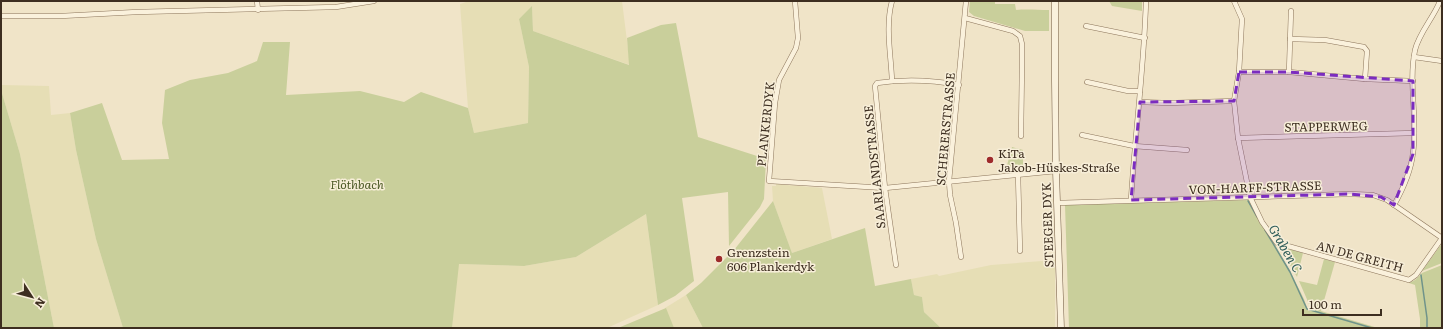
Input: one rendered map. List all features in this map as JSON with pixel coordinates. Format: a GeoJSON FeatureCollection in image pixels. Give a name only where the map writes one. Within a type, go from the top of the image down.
{"type":"FeatureCollection","features":[{"type":"Feature","properties":{"kind":"street"},"geometry":{"type":"LineString","coordinates":[[257,1],[258,10]]}},
{"type":"Feature","properties":{"kind":"street"},"geometry":{"type":"LineString","coordinates":[[1,16],[61,16],[137,12],[336,7],[374,1]]}},
{"type":"Feature","properties":{"kind":"street","name":"PLANKERDYK"},"geometry":{"type":"LineString","coordinates":[[795,1],[798,38],[796,48],[779,80],[775,103],[769,181],[885,188]]}},
{"type":"Feature","properties":{"kind":"street"},"geometry":{"type":"LineString","coordinates":[[892,1],[888,18],[892,81]]}},
{"type":"Feature","properties":{"kind":"street","name":"SCHERERSTRASSE"},"geometry":{"type":"LineString","coordinates":[[960,257],[949,181],[966,1]]}},
{"type":"Feature","properties":{"kind":"street","name":"STEEGER DYK"},"geometry":{"type":"LineString","coordinates":[[1055,1],[1056,171],[1061,328]]}},
{"type":"Feature","properties":{"kind":"street"},"geometry":{"type":"LineString","coordinates":[[1131,200],[1134,146],[1140,102],[1145,38],[1146,1]]}},
{"type":"Feature","properties":{"kind":"street"},"geometry":{"type":"LineString","coordinates":[[1234,1],[1242,19],[1239,72],[1234,101],[1238,138],[1250,197]]}},
{"type":"Feature","properties":{"kind":"street"},"geometry":{"type":"LineString","coordinates":[[1394,205],[1403,188],[1413,154],[1413,81],[1416,47],[1440,1]]}},
{"type":"Feature","properties":{"kind":"street"},"geometry":{"type":"LineString","coordinates":[[1289,72],[1291,11]]}},
{"type":"Feature","properties":{"kind":"street"},"geometry":{"type":"LineString","coordinates":[[965,18],[1013,31],[1020,36],[1022,44],[1021,136]]}},
{"type":"Feature","properties":{"kind":"street"},"geometry":{"type":"LineString","coordinates":[[1086,26],[1145,38]]}},
{"type":"Feature","properties":{"kind":"street"},"geometry":{"type":"LineString","coordinates":[[1290,39],[1325,40],[1364,47],[1367,51],[1365,79]]}},
{"type":"Feature","properties":{"kind":"street"},"geometry":{"type":"LineString","coordinates":[[1414,57],[1442,61]]}},
{"type":"Feature","properties":{"kind":"street"},"geometry":{"type":"LineString","coordinates":[[1239,72],[1289,72],[1365,79],[1413,81]]}},
{"type":"Feature","properties":{"kind":"street","name":"SAARLANDSTRASSE"},"geometry":{"type":"LineString","coordinates":[[896,265],[885,188],[875,86],[877,83],[892,81],[925,81],[959,85]]}},
{"type":"Feature","properties":{"kind":"street"},"geometry":{"type":"LineString","coordinates":[[1087,82],[1128,91],[1140,91]]}},
{"type":"Feature","properties":{"kind":"street"},"geometry":{"type":"LineString","coordinates":[[1140,102],[1169,103],[1234,101]]}},
{"type":"Feature","properties":{"kind":"street","name":"STAPPERWEG"},"geometry":{"type":"LineString","coordinates":[[1238,138],[1414,133]]}},
{"type":"Feature","properties":{"kind":"street"},"geometry":{"type":"LineString","coordinates":[[1082,135],[1134,146],[1187,150]]}},
{"type":"Feature","properties":{"kind":"street"},"geometry":{"type":"LineString","coordinates":[[885,188],[1056,171]]}},
{"type":"Feature","properties":{"kind":"street"},"geometry":{"type":"LineString","coordinates":[[1018,174],[1020,251]]}},
{"type":"Feature","properties":{"kind":"street","name":"VON-HARFF-STRASSE"},"geometry":{"type":"LineString","coordinates":[[1057,203],[1350,194],[1373,195],[1381,197],[1394,205],[1442,238]]}},
{"type":"Feature","properties":{"kind":"street","name":"AN DE GREITH"},"geometry":{"type":"LineString","coordinates":[[1250,197],[1262,222],[1277,244],[1409,280],[1416,275],[1442,238]]}},
{"type":"Feature","properties":{"kind":"highlighted area"},"geometry":{"type":"Polygon","coordinates":[[[1239,72],[1289,72],[1413,81],[1413,154],[1394,205],[1381,197],[1350,194],[1131,200],[1140,102],[1234,101],[1239,72]]]}},
{"type":"Feature","properties":{"kind":"shaded area"},"geometry":{"type":"Polygon","coordinates":[[[469,1],[622,1],[630,65],[533,31],[532,7],[519,19],[529,67],[528,123],[474,133],[468,108],[460,4],[469,1]]]}},
{"type":"Feature","properties":{"kind":"shaded area"},"geometry":{"type":"Polygon","coordinates":[[[1,85],[49,86],[51,115],[70,113],[76,150],[96,239],[123,328],[54,328],[20,154],[1,90],[1,85]]]}},
{"type":"Feature","properties":{"kind":"shaded area"},"geometry":{"type":"Polygon","coordinates":[[[776,184],[822,188],[832,239],[792,253],[773,201],[772,186],[776,186],[776,184]]]}},
{"type":"Feature","properties":{"kind":"shaded area"},"geometry":{"type":"Polygon","coordinates":[[[646,214],[658,305],[607,328],[452,328],[458,264],[524,266],[576,257],[646,214]]]}},
{"type":"Feature","properties":{"kind":"shaded area"},"geometry":{"type":"Polygon","coordinates":[[[1055,260],[1055,328],[941,328],[924,312],[922,297],[914,295],[911,279],[937,274],[939,276],[991,265],[1055,260]]]}},
{"type":"Feature","properties":{"kind":"shaded area"},"geometry":{"type":"Polygon","coordinates":[[[686,295],[703,328],[673,328],[665,308],[686,295]]]}},
{"type":"Feature","properties":{"kind":"green space"},"geometry":{"type":"Polygon","coordinates":[[[970,1],[995,1],[995,4],[1015,4],[1016,10],[1049,10],[1049,31],[1025,31],[974,16],[969,12],[970,1]]]}},
{"type":"Feature","properties":{"kind":"green space"},"geometry":{"type":"Polygon","coordinates":[[[1109,1],[1142,1],[1142,11],[1112,6],[1109,1]]]}},
{"type":"Feature","properties":{"kind":"green space","name":"Flöthbach"},"geometry":{"type":"Polygon","coordinates":[[[532,6],[533,31],[629,65],[627,38],[661,25],[676,23],[698,137],[766,159],[764,199],[760,207],[729,246],[728,192],[682,198],[694,281],[675,296],[658,305],[646,214],[576,257],[524,266],[459,264],[452,328],[123,328],[96,239],[76,150],[70,113],[102,103],[122,160],[169,159],[162,123],[165,90],[190,80],[228,73],[257,61],[263,42],[290,42],[286,95],[360,91],[404,102],[421,92],[468,108],[474,133],[528,123],[529,67],[519,19],[532,6]]]}},
{"type":"Feature","properties":{"kind":"green space"},"geometry":{"type":"Polygon","coordinates":[[[1,90],[20,154],[54,328],[1,328],[1,90]]]}},
{"type":"Feature","properties":{"kind":"green space"},"geometry":{"type":"Polygon","coordinates":[[[1012,147],[1023,150],[1023,167],[1006,169],[1012,147]]]}},
{"type":"Feature","properties":{"kind":"green space"},"geometry":{"type":"Polygon","coordinates":[[[1249,200],[1290,271],[1307,308],[1311,309],[1312,304],[1309,304],[1299,281],[1317,285],[1324,259],[1335,262],[1321,311],[1378,328],[1069,328],[1065,205],[1249,200]]]}},
{"type":"Feature","properties":{"kind":"green space"},"geometry":{"type":"Polygon","coordinates":[[[773,201],[792,253],[865,228],[875,286],[911,279],[914,295],[922,297],[924,312],[941,328],[703,328],[686,295],[701,283],[734,250],[773,201]]]}},
{"type":"Feature","properties":{"kind":"green space"},"geometry":{"type":"Polygon","coordinates":[[[1442,244],[1442,263],[1422,271],[1440,246],[1442,244]]]}},
{"type":"Feature","properties":{"kind":"green space"},"geometry":{"type":"Polygon","coordinates":[[[1279,246],[1303,253],[1297,277],[1279,246]]]}},
{"type":"Feature","properties":{"kind":"green space"},"geometry":{"type":"Polygon","coordinates":[[[1442,265],[1442,328],[1420,328],[1415,285],[1409,283],[1415,280],[1422,273],[1442,265]]]}},
{"type":"Feature","properties":{"kind":"green space"},"geometry":{"type":"Polygon","coordinates":[[[666,308],[674,328],[618,328],[666,308]]]}},
{"type":"Feature","properties":{"kind":"waterway","name":"Graben C"},"geometry":{"type":"LineString","coordinates":[[1248,201],[1257,217]]}},
{"type":"Feature","properties":{"kind":"waterway","name":"Graben C"},"geometry":{"type":"LineString","coordinates":[[1265,230],[1290,272],[1307,309],[1372,328]]}},
{"type":"Feature","properties":{"kind":"waterway"},"geometry":{"type":"LineString","coordinates":[[1421,275],[1427,328]]}},
{"type":"Feature","properties":{"kind":"place","name":"KiTa Jakob-Hüskes-Straße"},"geometry":{"type":"Point","coordinates":[990,160]}},
{"type":"Feature","properties":{"kind":"place","name":"Grenzstein 606 Plankerdyk"},"geometry":{"type":"Point","coordinates":[719,259]}}]}
